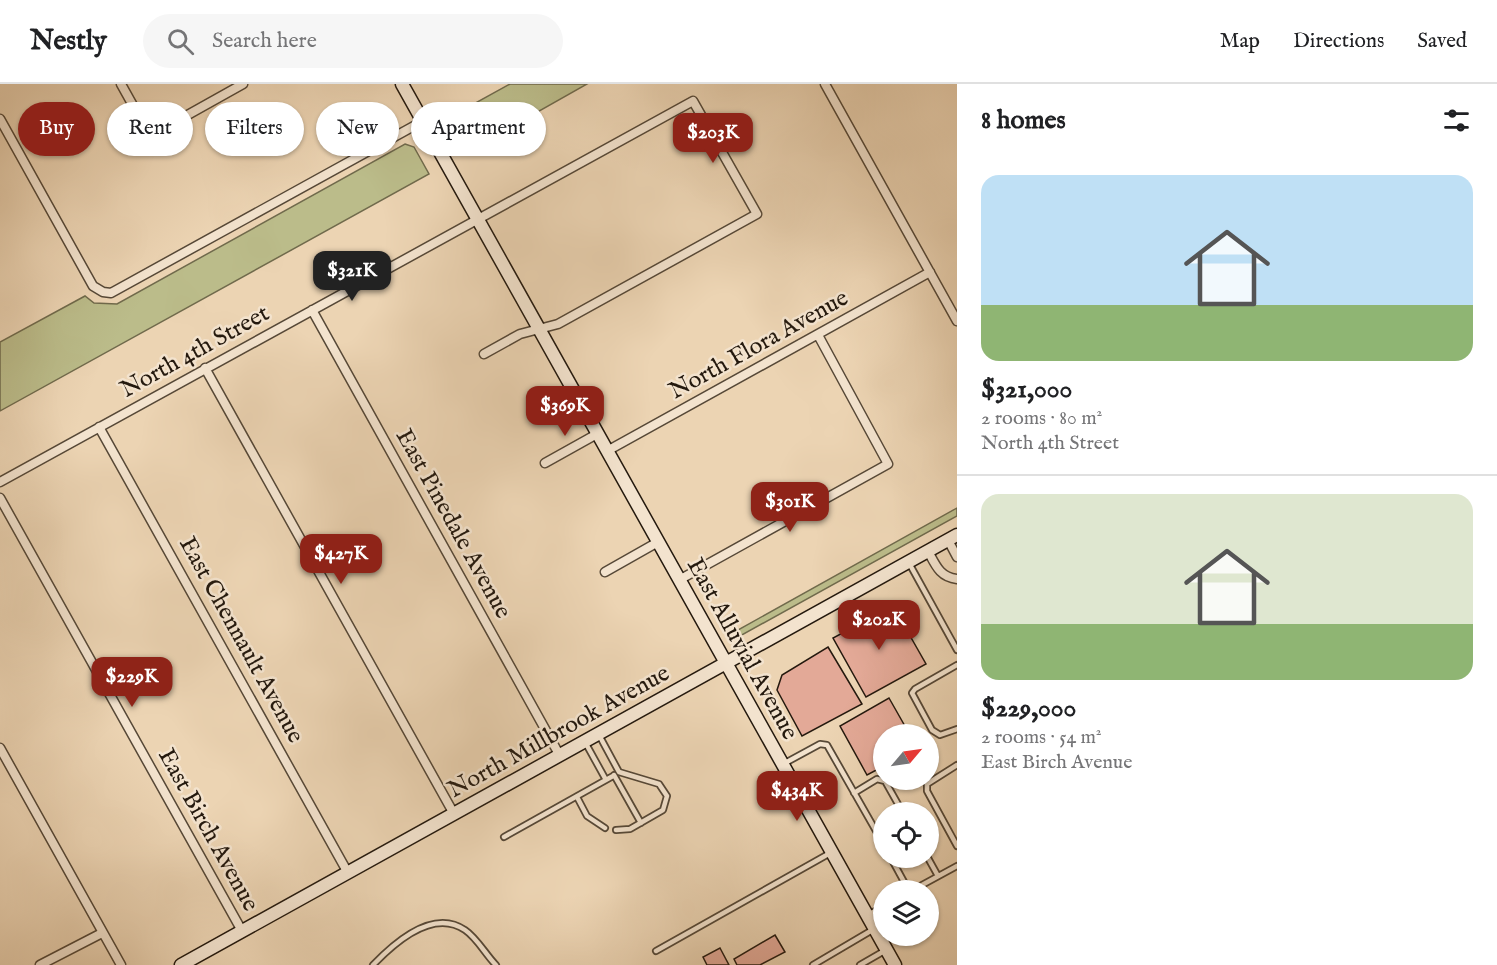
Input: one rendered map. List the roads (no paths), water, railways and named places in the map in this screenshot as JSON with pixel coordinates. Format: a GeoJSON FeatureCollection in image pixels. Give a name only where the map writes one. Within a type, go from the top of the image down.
{"type":"FeatureCollection","features":[{"type":"Feature","properties":{"kind":"main road","name":"East Alluvial Avenue"},"geometry":{"type":"LineString","coordinates":[[402,84],[412,102]]}},
{"type":"Feature","properties":{"kind":"main road","name":"East Alluvial Avenue"},"geometry":{"type":"LineString","coordinates":[[442,156],[873,927]]}},
{"type":"Feature","properties":{"kind":"main road","name":"North Millbrook Avenue"},"geometry":{"type":"LineString","coordinates":[[181,965],[952,538]]}},
{"type":"Feature","properties":{"kind":"main road","name":"East Alluvial Avenue"},"geometry":{"type":"LineString","coordinates":[[884,946],[895,965]]}},
{"type":"Feature","properties":{"kind":"street"},"geometry":{"type":"LineString","coordinates":[[121,84],[150,136],[243,84]]}},
{"type":"Feature","properties":{"kind":"street"},"geometry":{"type":"LineString","coordinates":[[825,84],[957,321]]}},
{"type":"Feature","properties":{"kind":"street","name":"North 4th Street"},"geometry":{"type":"LineString","coordinates":[[0,482],[693,101],[756,214],[558,324],[539,329]]}},
{"type":"Feature","properties":{"kind":"street"},"geometry":{"type":"LineString","coordinates":[[0,119],[93,286],[103,292],[119,291],[411,128]]}},
{"type":"Feature","properties":{"kind":"street","name":"North Flora Avenue"},"geometry":{"type":"LineString","coordinates":[[607,451],[930,272]]}},
{"type":"Feature","properties":{"kind":"street","name":"East Pinedale Avenue"},"geometry":{"type":"LineString","coordinates":[[312,310],[560,756]]}},
{"type":"Feature","properties":{"kind":"street"},"geometry":{"type":"LineString","coordinates":[[484,354],[520,334],[539,329]]}},
{"type":"Feature","properties":{"kind":"street"},"geometry":{"type":"LineString","coordinates":[[679,580],[888,464],[818,335]]}},
{"type":"Feature","properties":{"kind":"street"},"geometry":{"type":"LineString","coordinates":[[205,368],[454,814]]}},
{"type":"Feature","properties":{"kind":"street","name":"East Chennault Avenue"},"geometry":{"type":"LineString","coordinates":[[99,427],[348,873]]}},
{"type":"Feature","properties":{"kind":"street"},"geometry":{"type":"LineString","coordinates":[[545,463],[597,434]]}},
{"type":"Feature","properties":{"kind":"street","name":"East Birch Avenue"},"geometry":{"type":"LineString","coordinates":[[0,498],[242,931]]}},
{"type":"Feature","properties":{"kind":"street"},"geometry":{"type":"LineString","coordinates":[[952,538],[957,557]]}},
{"type":"Feature","properties":{"kind":"street","name":"East Alluvial Avenue"},"geometry":{"type":"LineString","coordinates":[[604,572],[658,542]]}},
{"type":"Feature","properties":{"kind":"street"},"geometry":{"type":"LineString","coordinates":[[928,551],[939,572],[947,578],[957,579]]}},
{"type":"Feature","properties":{"kind":"street"},"geometry":{"type":"LineString","coordinates":[[0,748],[121,965]]}},
{"type":"Feature","properties":{"kind":"street"},"geometry":{"type":"LineString","coordinates":[[39,965],[102,933]]}},
{"type":"Feature","properties":{"kind":"lane"},"geometry":{"type":"LineString","coordinates":[[909,562],[957,650]]}},
{"type":"Feature","properties":{"kind":"lane"},"geometry":{"type":"LineString","coordinates":[[957,665],[915,689],[912,693],[932,730],[940,735],[957,729]]}},
{"type":"Feature","properties":{"kind":"lane"},"geometry":{"type":"LineString","coordinates":[[598,735],[619,772],[659,784],[667,796],[663,810],[630,829],[616,830]]}},
{"type":"Feature","properties":{"kind":"lane"},"geometry":{"type":"LineString","coordinates":[[585,742],[606,780]]}},
{"type":"Feature","properties":{"kind":"lane"},"geometry":{"type":"LineString","coordinates":[[782,764],[820,744],[827,745],[873,826]]}},
{"type":"Feature","properties":{"kind":"lane"},"geometry":{"type":"LineString","coordinates":[[957,765],[932,779],[927,784],[927,791],[957,846]]}},
{"type":"Feature","properties":{"kind":"lane"},"geometry":{"type":"LineString","coordinates":[[504,837],[619,772]]}},
{"type":"Feature","properties":{"kind":"lane"},"geometry":{"type":"LineString","coordinates":[[613,776],[641,823]]}},
{"type":"Feature","properties":{"kind":"lane"},"geometry":{"type":"LineString","coordinates":[[854,793],[877,779],[885,781],[897,802]]}},
{"type":"Feature","properties":{"kind":"lane"},"geometry":{"type":"LineString","coordinates":[[577,797],[587,816],[605,828]]}},
{"type":"Feature","properties":{"kind":"lane"},"geometry":{"type":"LineString","coordinates":[[656,951],[832,852]]}},
{"type":"Feature","properties":{"kind":"lane"},"geometry":{"type":"LineString","coordinates":[[931,880],[957,866]]}},
{"type":"Feature","properties":{"kind":"lane"},"geometry":{"type":"LineString","coordinates":[[934,868],[938,876]]}},
{"type":"Feature","properties":{"kind":"lane"},"geometry":{"type":"LineString","coordinates":[[867,916],[873,912]]}},
{"type":"Feature","properties":{"kind":"lane"},"geometry":{"type":"LineString","coordinates":[[373,965],[398,942],[436,923],[452,923],[467,931],[496,965]]}},
{"type":"Feature","properties":{"kind":"lane"},"geometry":{"type":"LineString","coordinates":[[813,965],[873,930]]}},
{"type":"Feature","properties":{"kind":"lane"},"geometry":{"type":"LineString","coordinates":[[860,965],[886,950]]}}]}
